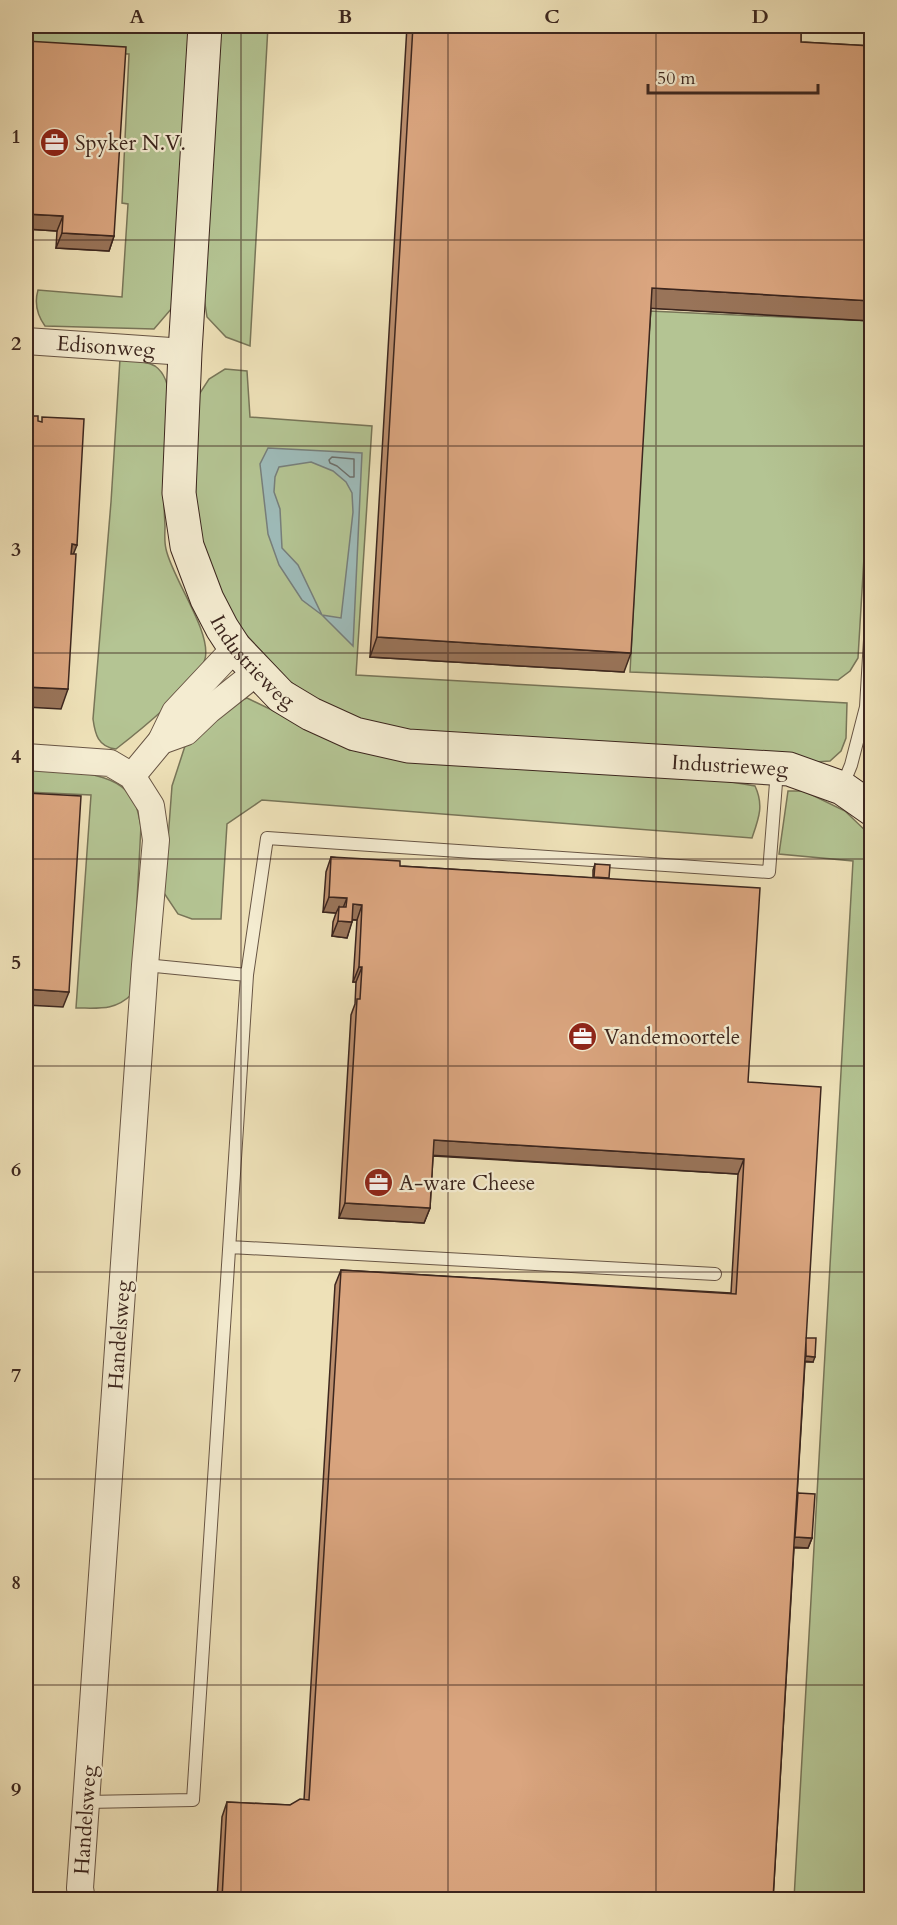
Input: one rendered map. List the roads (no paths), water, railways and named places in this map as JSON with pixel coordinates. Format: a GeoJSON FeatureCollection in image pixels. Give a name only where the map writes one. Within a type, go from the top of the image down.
{"type":"FeatureCollection","features":[{"type":"Feature","properties":{"kind":"street","name":"Industrieweg"},"geometry":{"type":"LineString","coordinates":[[205,26],[185,352],[179,493],[187,546],[207,599],[235,648],[281,696],[311,714],[356,734],[408,746],[789,769],[842,788],[872,809]]}},
{"type":"Feature","properties":{"kind":"street","name":"Edisonweg"},"geometry":{"type":"LineString","coordinates":[[26,341],[185,352]]}},
{"type":"Feature","properties":{"kind":"street"},"geometry":{"type":"LineString","coordinates":[[132,776],[161,741],[175,712],[235,648]]}},
{"type":"Feature","properties":{"kind":"street"},"geometry":{"type":"LineString","coordinates":[[161,741],[186,732],[209,710],[257,672]]}},
{"type":"Feature","properties":{"kind":"street","name":"Handelsweg"},"geometry":{"type":"LineString","coordinates":[[26,757],[110,763],[132,776],[152,806],[156,840],[145,965],[86,1802],[80,1888],[82,1899]]}},
{"type":"Feature","properties":{"kind":"lane"},"geometry":{"type":"LineString","coordinates":[[842,788],[851,765],[866,707],[872,606]]}},
{"type":"Feature","properties":{"kind":"lane"},"geometry":{"type":"LineString","coordinates":[[86,1802],[193,1800],[247,975],[267,838],[769,872],[777,768]]}},
{"type":"Feature","properties":{"kind":"lane"},"geometry":{"type":"LineString","coordinates":[[145,965],[247,975]]}},
{"type":"Feature","properties":{"kind":"lane"},"geometry":{"type":"LineString","coordinates":[[230,1247],[715,1274]]}},
{"type":"Feature","properties":{"kind":"water"},"geometry":{"type":"Polygon","coordinates":[[[268,448],[362,453],[353,646],[322,615],[302,600],[279,565],[268,534],[260,464],[268,448]],[[311,462],[279,467],[275,477],[274,492],[280,509],[282,548],[298,565],[322,615],[341,618],[353,512],[352,493],[346,482],[333,471],[311,462]]]}},
{"type":"Feature","properties":{"kind":"place","name":"Spyker N.V."},"geometry":{"type":"Point","coordinates":[54,143]}},
{"type":"Feature","properties":{"kind":"place","name":"Vandemoortele"},"geometry":{"type":"Point","coordinates":[583,1037]}},
{"type":"Feature","properties":{"kind":"place","name":"A-ware Cheese"},"geometry":{"type":"Point","coordinates":[378,1183]}}]}
